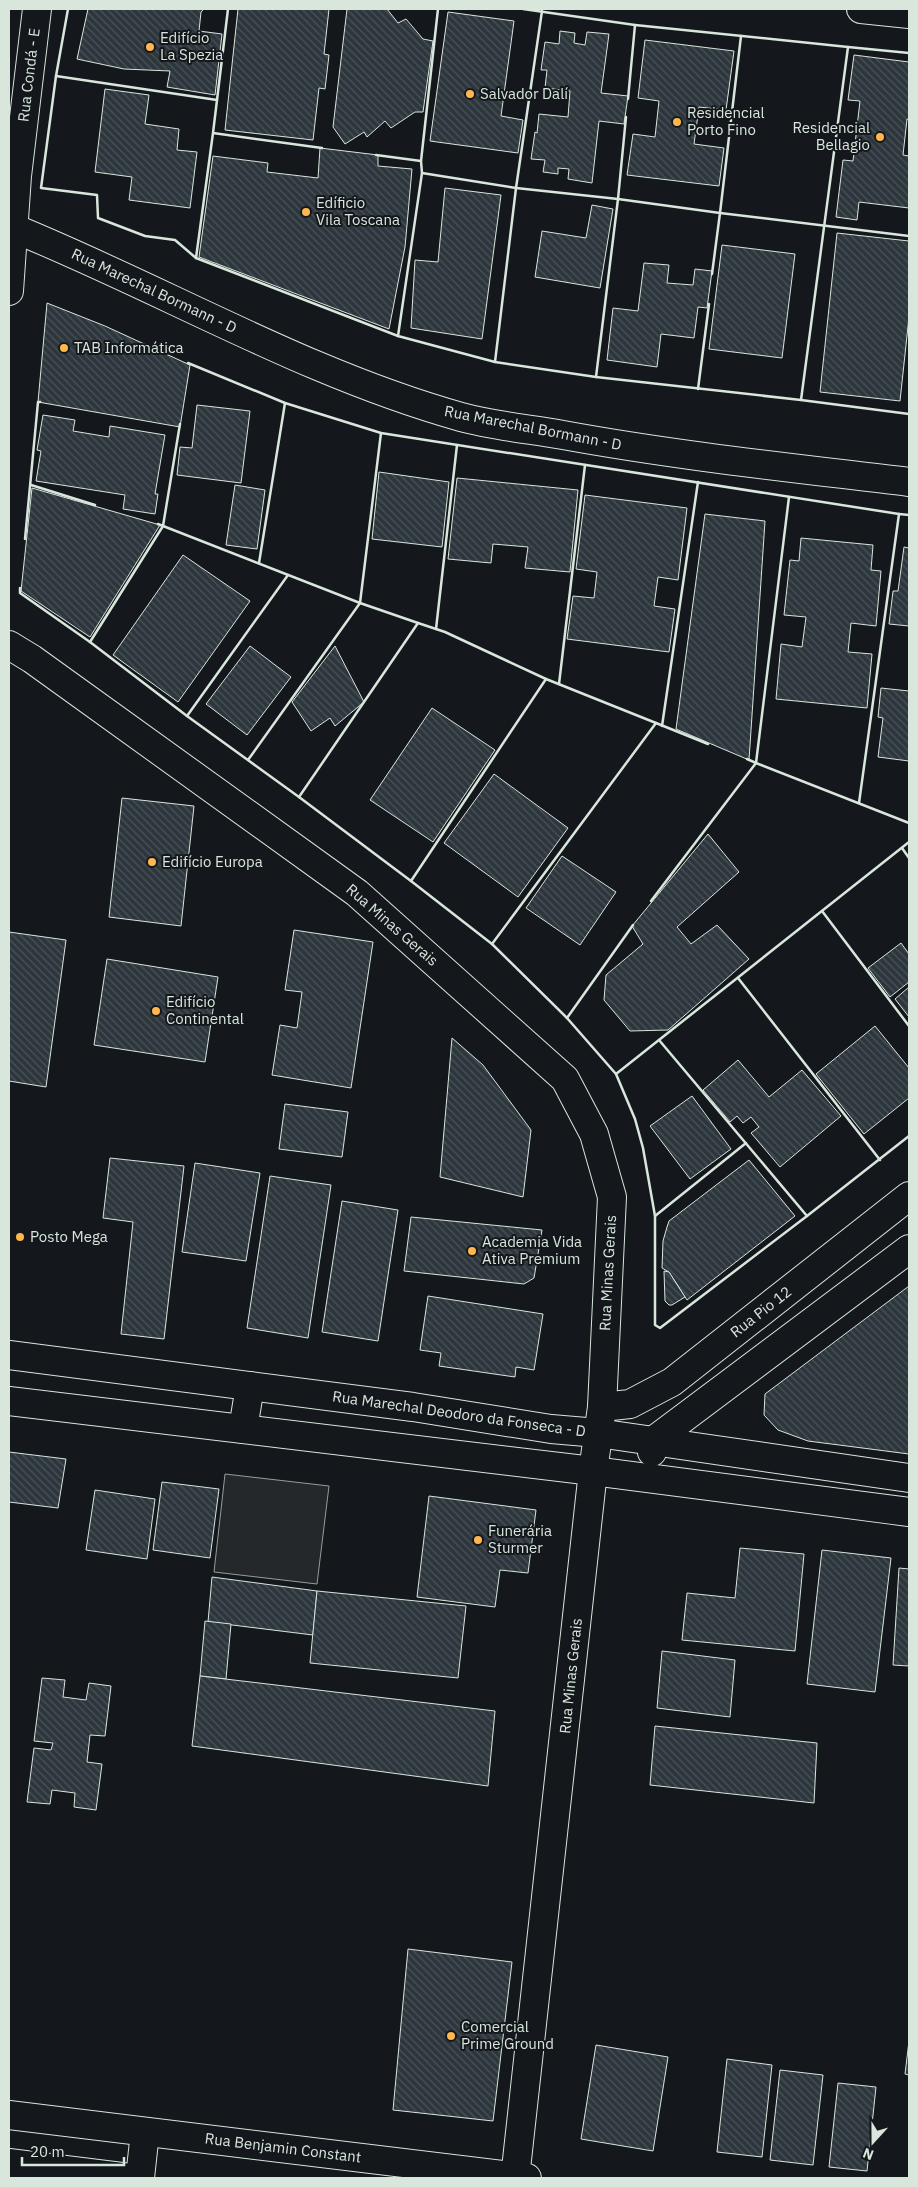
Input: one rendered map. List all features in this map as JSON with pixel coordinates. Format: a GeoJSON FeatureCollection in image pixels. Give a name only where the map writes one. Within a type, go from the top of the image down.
{"type":"FeatureCollection","features":[{"type":"Feature","properties":{"kind":"street","name":"Rua Condá - E"},"geometry":{"type":"LineString","coordinates":[[9,291],[16,176],[37,9]]}},
{"type":"Feature","properties":{"kind":"street"},"geometry":{"type":"LineString","coordinates":[[861,9],[909,14]]}},
{"type":"Feature","properties":{"kind":"street","name":"Rua Marechal Bormann - D"},"geometry":{"type":"LineString","coordinates":[[13,228],[67,250],[301,360],[373,388],[462,417],[637,449],[909,482]]}},
{"type":"Feature","properties":{"kind":"street","name":"Rua Minas Gerais"},"geometry":{"type":"LineString","coordinates":[[9,645],[32,659],[357,893],[565,1079],[594,1134],[612,1197],[600,1420],[593,1471],[519,2178]]}},
{"type":"Feature","properties":{"kind":"street","name":"Rua Pio 12"},"geometry":{"type":"LineString","coordinates":[[600,1420],[672,1382],[909,1196]]}},
{"type":"Feature","properties":{"kind":"street"},"geometry":{"type":"LineString","coordinates":[[648,1479],[653,1441],[909,1249]]}},
{"type":"Feature","properties":{"kind":"street","name":"Rua Marechal Deodoro da Fonseca - D"},"geometry":{"type":"LineString","coordinates":[[9,1356],[414,1407],[551,1429],[600,1420],[653,1441],[909,1478]]}},
{"type":"Feature","properties":{"kind":"street"},"geometry":{"type":"LineString","coordinates":[[244,1429],[250,1386]]}},
{"type":"Feature","properties":{"kind":"street"},"geometry":{"type":"LineString","coordinates":[[9,1402],[593,1471],[909,1512]]}},
{"type":"Feature","properties":{"kind":"street","name":"Rua Benjamin Constant"},"geometry":{"type":"LineString","coordinates":[[9,2115],[519,2178]]}},
{"type":"Feature","properties":{"kind":"street"},"geometry":{"type":"LineString","coordinates":[[140,2178],[145,2132]]}},
{"type":"Feature","properties":{"kind":"street"},"geometry":{"type":"LineString","coordinates":[[9,2163],[130,2178]]}},
{"type":"Feature","properties":{"kind":"shaded area"},"geometry":{"type":"Polygon","coordinates":[[[225,1474],[329,1486],[317,1584],[214,1572],[225,1474]]]}},
{"type":"Feature","properties":{"kind":"building","name":"Edifício La Spezia"},"geometry":{"type":"Polygon","coordinates":[[[88,9],[204,9],[201,12],[199,31],[222,34],[215,95],[167,87],[170,71],[124,69],[77,59],[88,9]]]}},
{"type":"Feature","properties":{"kind":"building"},"geometry":{"type":"Polygon","coordinates":[[[238,9],[329,9],[324,54],[329,55],[325,89],[319,88],[313,140],[225,130],[238,9]]]}},
{"type":"Feature","properties":{"kind":"building"},"geometry":{"type":"Polygon","coordinates":[[[347,9],[387,9],[398,23],[406,19],[423,39],[433,41],[423,112],[415,112],[391,128],[385,121],[367,137],[364,132],[345,144],[333,127],[347,9]]]}},
{"type":"Feature","properties":{"kind":"building","name":"Salvador Dalí"},"geometry":{"type":"Polygon","coordinates":[[[448,12],[514,21],[501,116],[523,120],[518,153],[430,141],[448,12]]]}},
{"type":"Feature","properties":{"kind":"building"},"geometry":{"type":"Polygon","coordinates":[[[560,31],[575,33],[574,43],[585,45],[587,32],[609,34],[601,93],[628,96],[624,124],[599,121],[592,183],[568,179],[569,169],[558,168],[558,174],[543,172],[545,160],[531,159],[539,114],[568,117],[570,91],[545,88],[547,70],[541,70],[545,42],[559,44],[560,31]]]}},
{"type":"Feature","properties":{"kind":"building","name":"Residencial Porto Fino"},"geometry":{"type":"Polygon","coordinates":[[[645,40],[734,51],[726,110],[699,107],[694,144],[724,148],[719,186],[627,175],[633,134],[655,137],[659,101],[638,98],[645,40]]]}},
{"type":"Feature","properties":{"kind":"building","name":"Residencial Bellagio"},"geometry":{"type":"Polygon","coordinates":[[[854,55],[909,62],[909,120],[907,119],[903,155],[909,156],[909,208],[859,202],[857,220],[836,217],[843,160],[853,161],[860,101],[848,100],[854,55]]]}},
{"type":"Feature","properties":{"kind":"building"},"geometry":{"type":"Polygon","coordinates":[[[105,89],[149,95],[145,124],[179,129],[177,150],[197,152],[190,208],[129,200],[132,177],[95,172],[105,89]]]}},
{"type":"Feature","properties":{"kind":"building","name":"Edíficio Vila Toscana"},"geometry":{"type":"Polygon","coordinates":[[[320,148],[378,155],[378,166],[412,169],[405,247],[389,329],[199,257],[213,156],[268,163],[267,172],[318,178],[320,148]]]}},
{"type":"Feature","properties":{"kind":"building"},"geometry":{"type":"Polygon","coordinates":[[[445,188],[501,195],[482,339],[411,328],[415,260],[438,262],[445,188]]]}},
{"type":"Feature","properties":{"kind":"building"},"geometry":{"type":"Polygon","coordinates":[[[592,205],[613,209],[600,288],[535,277],[542,231],[586,238],[592,205]]]}},
{"type":"Feature","properties":{"kind":"building"},"geometry":{"type":"Polygon","coordinates":[[[837,233],[909,241],[909,317],[900,401],[820,392],[837,233]]]}},
{"type":"Feature","properties":{"kind":"building"},"geometry":{"type":"Polygon","coordinates":[[[722,245],[795,254],[782,358],[709,349],[722,245]]]}},
{"type":"Feature","properties":{"kind":"building"},"geometry":{"type":"Polygon","coordinates":[[[644,263],[669,265],[667,283],[693,285],[695,269],[712,271],[707,308],[698,307],[694,338],[661,334],[657,367],[607,360],[613,308],[638,311],[644,263]]]}},
{"type":"Feature","properties":{"kind":"building"},"geometry":{"type":"Polygon","coordinates":[[[47,303],[105,326],[190,365],[180,427],[38,402],[47,303]]]}},
{"type":"Feature","properties":{"kind":"building"},"geometry":{"type":"Polygon","coordinates":[[[197,405],[250,411],[241,483],[177,475],[180,447],[192,448],[197,405]]]}},
{"type":"Feature","properties":{"kind":"building"},"geometry":{"type":"Polygon","coordinates":[[[43,415],[75,420],[73,431],[109,437],[110,426],[165,435],[155,494],[158,494],[155,514],[123,509],[125,495],[36,481],[41,451],[37,450],[43,415]]]}},
{"type":"Feature","properties":{"kind":"building"},"geometry":{"type":"Polygon","coordinates":[[[379,472],[449,482],[442,547],[372,539],[379,472]]]}},
{"type":"Feature","properties":{"kind":"building"},"geometry":{"type":"Polygon","coordinates":[[[457,478],[578,490],[570,572],[525,568],[528,547],[493,544],[491,563],[448,559],[457,478]]]}},
{"type":"Feature","properties":{"kind":"building"},"geometry":{"type":"Polygon","coordinates":[[[235,485],[265,490],[257,549],[226,545],[235,485]]]}},
{"type":"Feature","properties":{"kind":"building"},"geometry":{"type":"Polygon","coordinates":[[[32,488],[160,525],[90,637],[21,591],[32,488]]]}},
{"type":"Feature","properties":{"kind":"building"},"geometry":{"type":"Polygon","coordinates":[[[585,495],[687,508],[678,580],[658,577],[654,606],[675,609],[669,652],[567,639],[573,596],[594,598],[597,572],[576,569],[585,495]]]}},
{"type":"Feature","properties":{"kind":"building"},"geometry":{"type":"Polygon","coordinates":[[[705,514],[765,521],[749,760],[676,729],[705,514]]]}},
{"type":"Feature","properties":{"kind":"building"},"geometry":{"type":"Polygon","coordinates":[[[801,538],[873,545],[871,570],[881,571],[876,626],[851,623],[848,652],[872,654],[867,708],[776,699],[781,644],[802,647],[806,617],[784,615],[790,560],[799,561],[801,538]]]}},
{"type":"Feature","properties":{"kind":"building"},"geometry":{"type":"Polygon","coordinates":[[[904,547],[909,548],[909,626],[889,624],[893,591],[898,591],[904,547]]]}},
{"type":"Feature","properties":{"kind":"building"},"geometry":{"type":"Polygon","coordinates":[[[183,555],[250,601],[178,702],[113,655],[183,555]]]}},
{"type":"Feature","properties":{"kind":"building"},"geometry":{"type":"Polygon","coordinates":[[[250,646],[291,677],[247,735],[206,704],[250,646]]]}},
{"type":"Feature","properties":{"kind":"building"},"geometry":{"type":"Polygon","coordinates":[[[335,646],[364,702],[335,726],[330,718],[311,731],[292,702],[335,646]]]}},
{"type":"Feature","properties":{"kind":"building"},"geometry":{"type":"Polygon","coordinates":[[[881,688],[909,691],[909,761],[878,757],[883,718],[878,717],[881,688]]]}},
{"type":"Feature","properties":{"kind":"building"},"geometry":{"type":"Polygon","coordinates":[[[432,708],[495,750],[433,842],[370,800],[432,708]]]}},
{"type":"Feature","properties":{"kind":"building"},"geometry":{"type":"Polygon","coordinates":[[[494,774],[568,828],[518,897],[444,843],[494,774]]]}},
{"type":"Feature","properties":{"kind":"building","name":"Edifício Europa"},"geometry":{"type":"Polygon","coordinates":[[[122,798],[194,806],[181,926],[109,917],[122,798]]]}},
{"type":"Feature","properties":{"kind":"building"},"geometry":{"type":"Polygon","coordinates":[[[708,834],[739,872],[677,927],[691,944],[717,925],[749,959],[668,1030],[630,1031],[604,1000],[606,975],[643,944],[632,926],[708,834]]]}},
{"type":"Feature","properties":{"kind":"building"},"geometry":{"type":"Polygon","coordinates":[[[562,856],[616,892],[580,945],[526,908],[562,856]]]}},
{"type":"Feature","properties":{"kind":"building"},"geometry":{"type":"Polygon","coordinates":[[[294,930],[373,942],[351,1088],[272,1075],[280,1025],[297,1028],[302,992],[285,990],[294,930]]]}},
{"type":"Feature","properties":{"kind":"building"},"geometry":{"type":"Polygon","coordinates":[[[9,932],[66,940],[46,1087],[9,1081],[9,932]]]}},
{"type":"Feature","properties":{"kind":"building"},"geometry":{"type":"Polygon","coordinates":[[[901,943],[909,954],[909,982],[890,997],[868,968],[901,943]]]}},
{"type":"Feature","properties":{"kind":"building","name":"Edifício Continental"},"geometry":{"type":"Polygon","coordinates":[[[107,959],[218,977],[205,1062],[94,1045],[107,959]]]}},
{"type":"Feature","properties":{"kind":"building"},"geometry":{"type":"Polygon","coordinates":[[[909,987],[909,1017],[895,999],[909,987]]]}},
{"type":"Feature","properties":{"kind":"building"},"geometry":{"type":"Polygon","coordinates":[[[875,1026],[909,1068],[909,1098],[864,1134],[816,1074],[875,1026]]]}},
{"type":"Feature","properties":{"kind":"building"},"geometry":{"type":"Polygon","coordinates":[[[452,1038],[483,1065],[531,1130],[523,1197],[440,1177],[452,1038]]]}},
{"type":"Feature","properties":{"kind":"building"},"geometry":{"type":"Polygon","coordinates":[[[738,1060],[769,1097],[802,1070],[841,1116],[780,1167],[751,1133],[759,1127],[751,1117],[743,1123],[737,1116],[730,1122],[703,1090],[738,1060]]]}},
{"type":"Feature","properties":{"kind":"building"},"geometry":{"type":"Polygon","coordinates":[[[692,1096],[731,1149],[690,1179],[650,1126],[692,1096]]]}},
{"type":"Feature","properties":{"kind":"building"},"geometry":{"type":"Polygon","coordinates":[[[285,1104],[348,1112],[342,1157],[279,1149],[285,1104]]]}},
{"type":"Feature","properties":{"kind":"building"},"geometry":{"type":"Polygon","coordinates":[[[110,1158],[184,1166],[164,1339],[121,1334],[133,1222],[103,1218],[110,1158]]]}},
{"type":"Feature","properties":{"kind":"building"},"geometry":{"type":"Polygon","coordinates":[[[749,1160],[795,1216],[687,1300],[669,1272],[662,1268],[663,1241],[669,1221],[749,1160]]]}},
{"type":"Feature","properties":{"kind":"building"},"geometry":{"type":"Polygon","coordinates":[[[195,1163],[260,1173],[246,1261],[182,1252],[195,1163]]]}},
{"type":"Feature","properties":{"kind":"building"},"geometry":{"type":"Polygon","coordinates":[[[270,1176],[331,1185],[308,1338],[247,1328],[270,1176]]]}},
{"type":"Feature","properties":{"kind":"building"},"geometry":{"type":"Polygon","coordinates":[[[342,1201],[398,1210],[378,1341],[322,1332],[342,1201]]]}},
{"type":"Feature","properties":{"kind":"building","name":"Academia Vida Ativa Premium"},"geometry":{"type":"Polygon","coordinates":[[[411,1217],[542,1230],[534,1278],[524,1284],[404,1271],[411,1217]]]}},
{"type":"Feature","properties":{"kind":"building"},"geometry":{"type":"Polygon","coordinates":[[[664,1271],[669,1272],[685,1297],[672,1305],[665,1301],[664,1271]]]}},
{"type":"Feature","properties":{"kind":"building"},"geometry":{"type":"Polygon","coordinates":[[[909,1286],[909,1454],[808,1441],[778,1430],[764,1415],[765,1394],[909,1286]]]}},
{"type":"Feature","properties":{"kind":"building"},"geometry":{"type":"Polygon","coordinates":[[[428,1296],[543,1314],[534,1370],[516,1367],[515,1377],[439,1366],[441,1353],[420,1350],[428,1296]]]}},
{"type":"Feature","properties":{"kind":"building"},"geometry":{"type":"Polygon","coordinates":[[[9,1452],[66,1459],[58,1508],[9,1502],[9,1452]]]}},
{"type":"Feature","properties":{"kind":"building"},"geometry":{"type":"Polygon","coordinates":[[[162,1482],[219,1489],[210,1558],[153,1550],[162,1482]]]}},
{"type":"Feature","properties":{"kind":"building"},"geometry":{"type":"Polygon","coordinates":[[[95,1490],[155,1499],[147,1559],[86,1550],[95,1490]]]}},
{"type":"Feature","properties":{"kind":"building","name":"Funerária Sturmer"},"geometry":{"type":"Polygon","coordinates":[[[429,1496],[536,1510],[528,1573],[500,1570],[495,1607],[417,1597],[429,1496]]]}},
{"type":"Feature","properties":{"kind":"building"},"geometry":{"type":"Polygon","coordinates":[[[740,1548],[804,1554],[795,1651],[682,1640],[687,1593],[735,1598],[740,1548]]]}},
{"type":"Feature","properties":{"kind":"building"},"geometry":{"type":"Polygon","coordinates":[[[822,1550],[891,1558],[875,1692],[807,1684],[822,1550]]]}},
{"type":"Feature","properties":{"kind":"building"},"geometry":{"type":"Polygon","coordinates":[[[899,1568],[909,1569],[909,1666],[893,1665],[899,1568]]]}},
{"type":"Feature","properties":{"kind":"building"},"geometry":{"type":"Polygon","coordinates":[[[212,1577],[317,1591],[313,1635],[208,1622],[212,1577]]]}},
{"type":"Feature","properties":{"kind":"building"},"geometry":{"type":"Polygon","coordinates":[[[317,1591],[466,1606],[458,1678],[310,1663],[317,1591]]]}},
{"type":"Feature","properties":{"kind":"building"},"geometry":{"type":"Polygon","coordinates":[[[205,1621],[231,1624],[226,1679],[200,1676],[205,1621]]]}},
{"type":"Feature","properties":{"kind":"building"},"geometry":{"type":"Polygon","coordinates":[[[662,1651],[735,1660],[730,1717],[657,1708],[662,1651]]]}},
{"type":"Feature","properties":{"kind":"building"},"geometry":{"type":"Polygon","coordinates":[[[200,1676],[495,1711],[488,1786],[192,1746],[200,1676]]]}},
{"type":"Feature","properties":{"kind":"building"},"geometry":{"type":"Polygon","coordinates":[[[42,1678],[65,1680],[63,1697],[86,1700],[89,1683],[111,1686],[105,1736],[90,1735],[87,1762],[102,1764],[96,1810],[74,1807],[75,1793],[52,1790],[50,1804],[27,1802],[34,1748],[51,1750],[53,1743],[34,1741],[42,1678]]]}},
{"type":"Feature","properties":{"kind":"building"},"geometry":{"type":"Polygon","coordinates":[[[655,1726],[817,1743],[814,1803],[650,1785],[655,1726]]]}},
{"type":"Feature","properties":{"kind":"building","name":"Comercial Prime Ground"},"geometry":{"type":"Polygon","coordinates":[[[408,1949],[512,1962],[493,2121],[393,2110],[408,1949]]]}},
{"type":"Feature","properties":{"kind":"building"},"geometry":{"type":"Polygon","coordinates":[[[909,2041],[909,2075],[905,2074],[909,2041]]]}},
{"type":"Feature","properties":{"kind":"building"},"geometry":{"type":"Polygon","coordinates":[[[596,2045],[668,2057],[653,2151],[581,2139],[596,2045]]]}},
{"type":"Feature","properties":{"kind":"building"},"geometry":{"type":"Polygon","coordinates":[[[727,2059],[772,2065],[762,2157],[717,2152],[727,2059]]]}},
{"type":"Feature","properties":{"kind":"building"},"geometry":{"type":"Polygon","coordinates":[[[780,2070],[823,2075],[813,2165],[770,2160],[780,2070]]]}},
{"type":"Feature","properties":{"kind":"building"},"geometry":{"type":"Polygon","coordinates":[[[838,2083],[876,2087],[867,2171],[829,2167],[838,2083]]]}},
{"type":"Feature","properties":{"kind":"wall"},"geometry":{"type":"LineString","coordinates":[[56,76],[68,9]]}},
{"type":"Feature","properties":{"kind":"wall"},"geometry":{"type":"LineString","coordinates":[[217,100],[228,9]]}},
{"type":"Feature","properties":{"kind":"wall"},"geometry":{"type":"LineString","coordinates":[[438,9],[421,161],[422,173],[398,336],[495,362]]}},
{"type":"Feature","properties":{"kind":"wall"},"geometry":{"type":"LineString","coordinates":[[523,9],[635,25]]}},
{"type":"Feature","properties":{"kind":"wall"},"geometry":{"type":"LineString","coordinates":[[422,173],[516,188],[542,11]]}},
{"type":"Feature","properties":{"kind":"wall"},"geometry":{"type":"LineString","coordinates":[[628,99],[635,25],[848,47],[801,400],[596,377],[618,199],[720,213],[712,274]]}},
{"type":"Feature","properties":{"kind":"wall"},"geometry":{"type":"LineString","coordinates":[[741,36],[720,213],[909,236]]}},
{"type":"Feature","properties":{"kind":"wall"},"geometry":{"type":"LineString","coordinates":[[848,47],[909,53]]}},
{"type":"Feature","properties":{"kind":"wall"},"geometry":{"type":"LineString","coordinates":[[213,133],[217,100],[56,76],[41,188],[97,195],[98,218],[145,236],[175,240],[196,258],[213,133],[322,148]]}},
{"type":"Feature","properties":{"kind":"wall"},"geometry":{"type":"LineString","coordinates":[[596,377],[495,362],[516,188],[618,199],[626,117]]}},
{"type":"Feature","properties":{"kind":"wall"},"geometry":{"type":"LineString","coordinates":[[376,155],[421,161]]}},
{"type":"Feature","properties":{"kind":"wall"},"geometry":{"type":"LineString","coordinates":[[196,258],[398,336]]}},
{"type":"Feature","properties":{"kind":"wall"},"geometry":{"type":"LineString","coordinates":[[698,389],[709,304]]}},
{"type":"Feature","properties":{"kind":"wall"},"geometry":{"type":"LineString","coordinates":[[188,363],[285,403],[381,433],[899,514]]}},
{"type":"Feature","properties":{"kind":"wall"},"geometry":{"type":"LineString","coordinates":[[801,400],[909,414]]}},
{"type":"Feature","properties":{"kind":"wall"},"geometry":{"type":"LineString","coordinates":[[25,539],[38,402],[40,402]]}},
{"type":"Feature","properties":{"kind":"wall"},"geometry":{"type":"LineString","coordinates":[[259,563],[285,403]]}},
{"type":"Feature","properties":{"kind":"wall"},"geometry":{"type":"LineString","coordinates":[[90,642],[163,526],[180,424]]}},
{"type":"Feature","properties":{"kind":"wall"},"geometry":{"type":"LineString","coordinates":[[158,524],[360,603],[381,433]]}},
{"type":"Feature","properties":{"kind":"wall"},"geometry":{"type":"LineString","coordinates":[[436,629],[457,445]]}},
{"type":"Feature","properties":{"kind":"wall"},"geometry":{"type":"LineString","coordinates":[[559,684],[585,465]]}},
{"type":"Feature","properties":{"kind":"wall"},"geometry":{"type":"LineString","coordinates":[[662,726],[698,482]]}},
{"type":"Feature","properties":{"kind":"wall"},"geometry":{"type":"LineString","coordinates":[[31,485],[95,505]]}},
{"type":"Feature","properties":{"kind":"wall"},"geometry":{"type":"LineString","coordinates":[[789,497],[756,763],[909,823]]}},
{"type":"Feature","properties":{"kind":"wall"},"geometry":{"type":"LineString","coordinates":[[859,803],[899,514],[909,515]]}},
{"type":"Feature","properties":{"kind":"wall"},"geometry":{"type":"LineString","coordinates":[[248,760],[360,603],[418,623],[299,797],[187,716],[288,575]]}},
{"type":"Feature","properties":{"kind":"wall"},"geometry":{"type":"LineString","coordinates":[[20,588],[20,593],[90,642],[187,716]]}},
{"type":"Feature","properties":{"kind":"wall"},"geometry":{"type":"LineString","coordinates":[[299,797],[411,881],[546,679],[445,632],[418,623]]}},
{"type":"Feature","properties":{"kind":"wall"},"geometry":{"type":"LineString","coordinates":[[411,881],[492,944],[656,723],[546,679]]}},
{"type":"Feature","properties":{"kind":"wall"},"geometry":{"type":"LineString","coordinates":[[656,723],[708,744]]}},
{"type":"Feature","properties":{"kind":"wall"},"geometry":{"type":"LineString","coordinates":[[651,901],[756,763],[747,759]]}},
{"type":"Feature","properties":{"kind":"wall"},"geometry":{"type":"LineString","coordinates":[[567,1018],[616,1074],[909,842]]}},
{"type":"Feature","properties":{"kind":"wall"},"geometry":{"type":"LineString","coordinates":[[902,848],[909,858]]}},
{"type":"Feature","properties":{"kind":"wall"},"geometry":{"type":"LineString","coordinates":[[822,911],[909,1026]]}},
{"type":"Feature","properties":{"kind":"wall"},"geometry":{"type":"LineString","coordinates":[[492,944],[567,1018],[633,925]]}},
{"type":"Feature","properties":{"kind":"wall"},"geometry":{"type":"LineString","coordinates":[[738,978],[880,1160]]}},
{"type":"Feature","properties":{"kind":"wall"},"geometry":{"type":"LineString","coordinates":[[659,1040],[807,1216],[909,1136]]}},
{"type":"Feature","properties":{"kind":"wall"},"geometry":{"type":"LineString","coordinates":[[616,1074],[635,1119],[643,1148],[655,1216],[655,1325],[660,1328],[807,1216]]}},
{"type":"Feature","properties":{"kind":"wall"},"geometry":{"type":"LineString","coordinates":[[655,1216],[746,1143]]}},
{"type":"Feature","properties":{"kind":"place","name":"Edifício La Spezia"},"geometry":{"type":"Point","coordinates":[150,47]}},
{"type":"Feature","properties":{"kind":"place","name":"Salvador Dalí"},"geometry":{"type":"Point","coordinates":[470,94]}},
{"type":"Feature","properties":{"kind":"place","name":"Residencial Porto Fino"},"geometry":{"type":"Point","coordinates":[677,122]}},
{"type":"Feature","properties":{"kind":"place","name":"Residencial Bellagio"},"geometry":{"type":"Point","coordinates":[880,137]}},
{"type":"Feature","properties":{"kind":"place","name":"Edíficio Vila Toscana"},"geometry":{"type":"Point","coordinates":[306,212]}},
{"type":"Feature","properties":{"kind":"place","name":"TAB Informática"},"geometry":{"type":"Point","coordinates":[64,348]}},
{"type":"Feature","properties":{"kind":"place","name":"Edifício Europa"},"geometry":{"type":"Point","coordinates":[152,862]}},
{"type":"Feature","properties":{"kind":"place","name":"Edifício Continental"},"geometry":{"type":"Point","coordinates":[156,1011]}},
{"type":"Feature","properties":{"kind":"place","name":"Posto Mega"},"geometry":{"type":"Point","coordinates":[20,1237]}},
{"type":"Feature","properties":{"kind":"place","name":"Academia Vida Ativa Premium"},"geometry":{"type":"Point","coordinates":[472,1251]}},
{"type":"Feature","properties":{"kind":"place","name":"Funerária Sturmer"},"geometry":{"type":"Point","coordinates":[478,1540]}},
{"type":"Feature","properties":{"kind":"place","name":"Comercial Prime Ground"},"geometry":{"type":"Point","coordinates":[451,2036]}}]}
